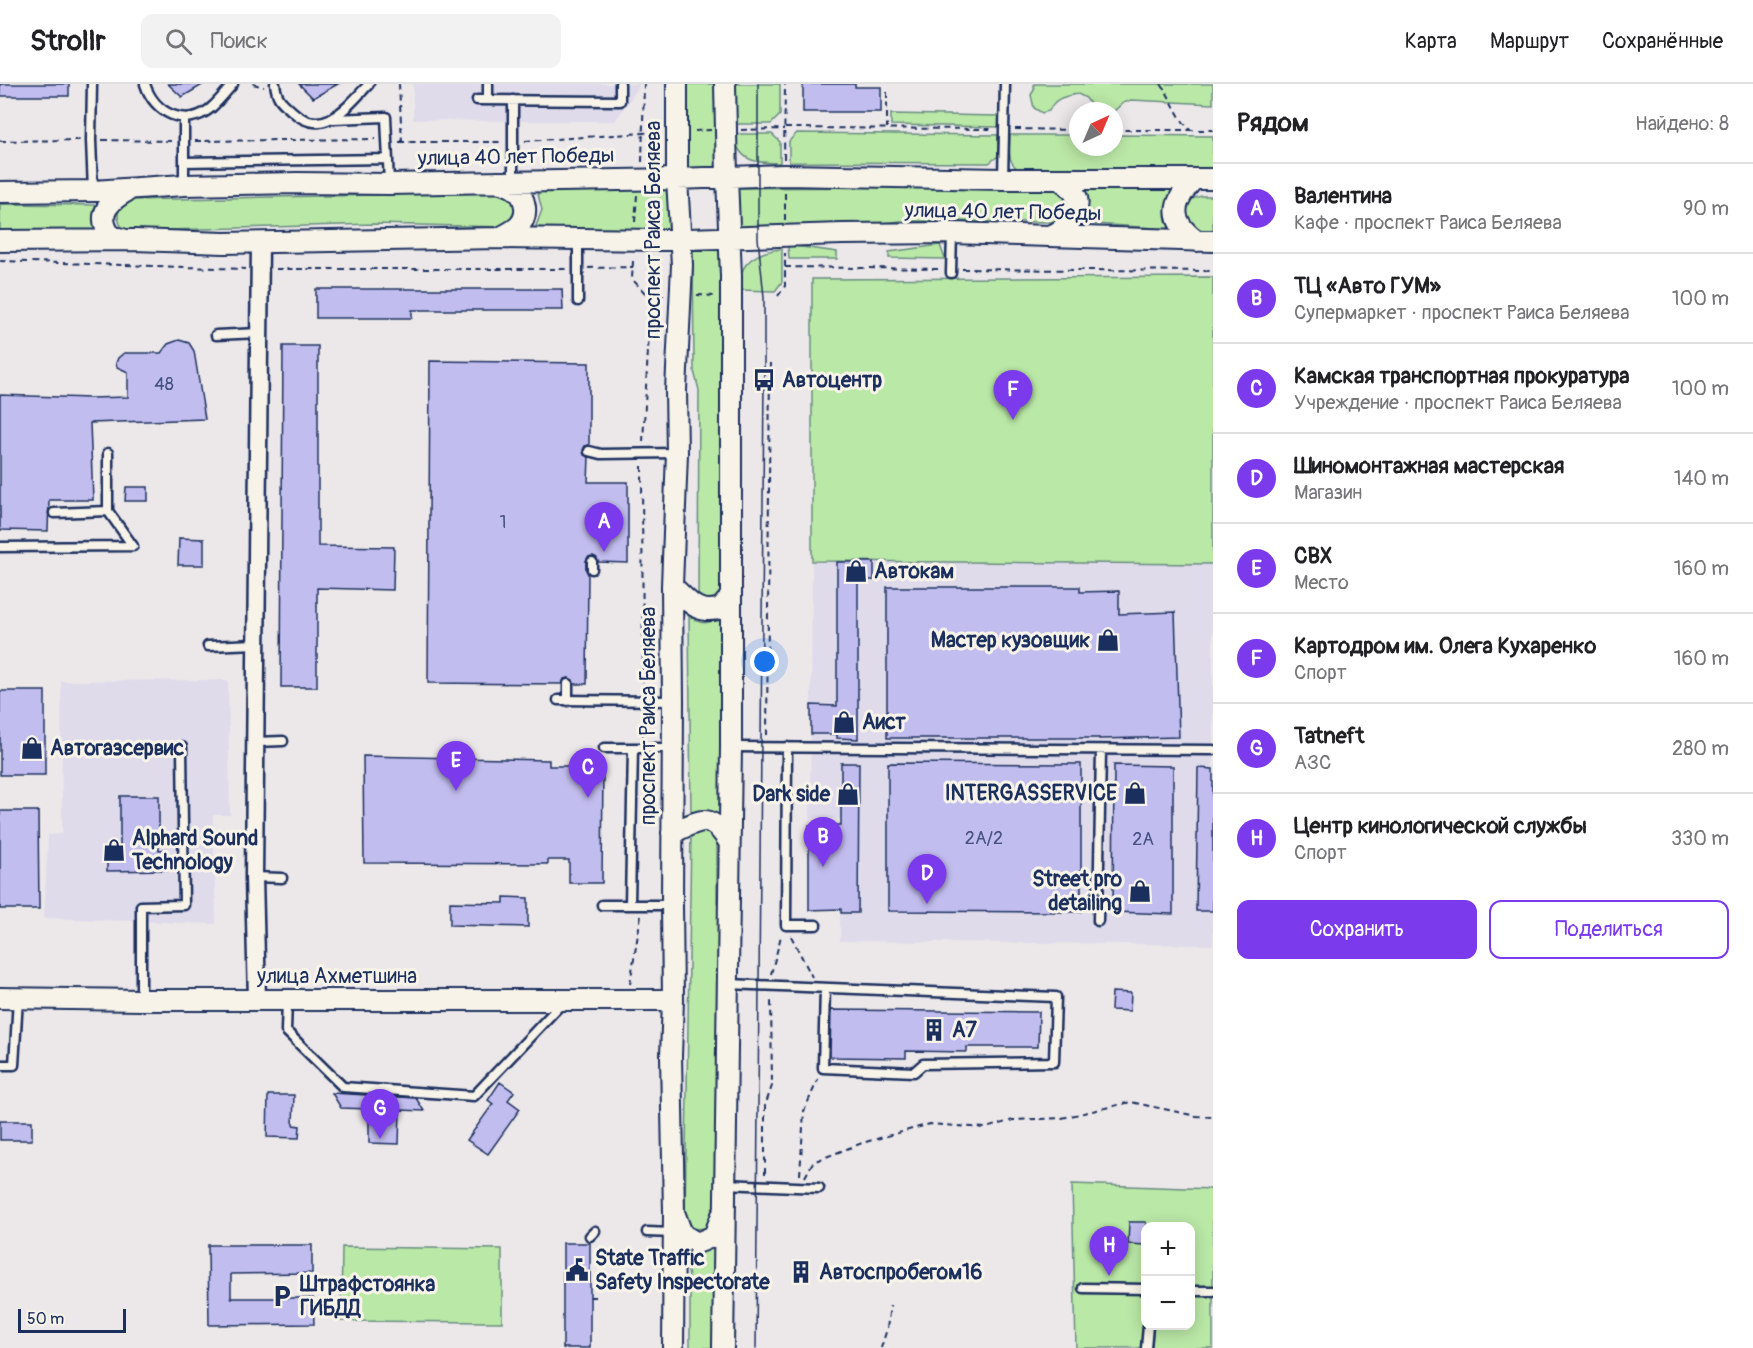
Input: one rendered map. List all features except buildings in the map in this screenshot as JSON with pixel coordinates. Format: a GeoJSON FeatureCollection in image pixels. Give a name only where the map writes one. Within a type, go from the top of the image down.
{"type":"FeatureCollection","features":[{"type":"Feature","properties":{"kind":"street","name":"проспект Раиса Беляева"},"geometry":{"type":"LineString","coordinates":[[673,1348],[672,586],[677,453],[676,390],[682,265],[677,179],[677,84]]}},
{"type":"Feature","properties":{"kind":"street"},"geometry":{"type":"LineString","coordinates":[[723,1348],[731,747],[731,296],[725,84]]}},
{"type":"Feature","properties":{"kind":"street","name":"улица 40 лет Победы"},"geometry":{"type":"LineString","coordinates":[[0,192],[93,191],[184,185],[389,184],[784,175],[1061,180],[1204,179]]}},
{"type":"Feature","properties":{"kind":"street"},"geometry":{"type":"LineString","coordinates":[[1204,179],[1183,192],[1176,207],[1176,217],[1187,234],[1205,241]]}},
{"type":"Feature","properties":{"kind":"street"},"geometry":{"type":"LineString","coordinates":[[1052,235],[1067,224],[1077,206],[1077,198],[1072,188],[1061,180]]}},
{"type":"Feature","properties":{"kind":"street"},"geometry":{"type":"LineString","coordinates":[[499,238],[516,230],[523,222],[525,212],[524,198],[505,181]]}},
{"type":"Feature","properties":{"kind":"street"},"geometry":{"type":"LineString","coordinates":[[132,189],[114,199],[103,217],[105,228],[111,236],[134,240]]}},
{"type":"Feature","properties":{"kind":"street","name":"улица 40 лет Победы"},"geometry":{"type":"LineString","coordinates":[[0,242],[134,240],[224,243],[499,238],[681,240],[842,234],[952,233],[1205,241]]}},
{"type":"Feature","properties":{"kind":"street"},"geometry":{"type":"LineString","coordinates":[[257,1000],[254,877],[260,242]]}},
{"type":"Feature","properties":{"kind":"street"},"geometry":{"type":"LineString","coordinates":[[672,586],[699,610],[721,608],[731,596]]}},
{"type":"Feature","properties":{"kind":"street"},"geometry":{"type":"LineString","coordinates":[[672,833],[700,820],[712,822],[729,842]]}},
{"type":"Feature","properties":{"kind":"street","name":"улица Ахметшина"},"geometry":{"type":"LineString","coordinates":[[9,998],[673,1000]]}},
{"type":"Feature","properties":{"kind":"street"},"geometry":{"type":"LineString","coordinates":[[674,1212],[682,1234],[697,1243],[714,1236],[724,1210]]}},
{"type":"Feature","properties":{"kind":"lane"},"geometry":{"type":"LineString","coordinates":[[92,84],[93,191]]}},
{"type":"Feature","properties":{"kind":"lane"},"geometry":{"type":"LineString","coordinates":[[145,84],[149,96],[167,113],[184,119],[210,109],[233,84]]}},
{"type":"Feature","properties":{"kind":"lane"},"geometry":{"type":"LineString","coordinates":[[275,84],[279,99],[301,120],[315,122],[386,117],[389,184]]}},
{"type":"Feature","properties":{"kind":"lane"},"geometry":{"type":"LineString","coordinates":[[329,120],[341,113],[369,84]]}},
{"type":"Feature","properties":{"kind":"lane"},"geometry":{"type":"LineString","coordinates":[[488,84],[488,100]]}},
{"type":"Feature","properties":{"kind":"lane"},"geometry":{"type":"LineString","coordinates":[[477,100],[620,101],[620,84]]}},
{"type":"Feature","properties":{"kind":"lane"},"geometry":{"type":"LineString","coordinates":[[1003,179],[1002,103],[1005,84]]}},
{"type":"Feature","properties":{"kind":"lane"},"geometry":{"type":"LineString","coordinates":[[505,181],[513,142],[513,100]]}},
{"type":"Feature","properties":{"kind":"lane"},"geometry":{"type":"LineString","coordinates":[[184,119],[184,185]]}},
{"type":"Feature","properties":{"kind":"lane"},"geometry":{"type":"LineString","coordinates":[[184,162],[388,159]]}},
{"type":"Feature","properties":{"kind":"lane"},"geometry":{"type":"LineString","coordinates":[[951,271],[952,233]]}},
{"type":"Feature","properties":{"kind":"lane"},"geometry":{"type":"LineString","coordinates":[[578,240],[578,301]]}},
{"type":"Feature","properties":{"kind":"lane"},"geometry":{"type":"LineString","coordinates":[[216,335],[259,333]]}},
{"type":"Feature","properties":{"kind":"lane"},"geometry":{"type":"LineString","coordinates":[[0,547],[133,546],[108,512],[108,453]]}},
{"type":"Feature","properties":{"kind":"lane"},"geometry":{"type":"LineString","coordinates":[[589,454],[677,453]]}},
{"type":"Feature","properties":{"kind":"lane"},"geometry":{"type":"LineString","coordinates":[[54,513],[108,512]]}},
{"type":"Feature","properties":{"kind":"lane"},"geometry":{"type":"LineString","coordinates":[[208,646],[256,644]]}},
{"type":"Feature","properties":{"kind":"lane"},"geometry":{"type":"LineString","coordinates":[[568,684],[568,700]]}},
{"type":"Feature","properties":{"kind":"lane"},"geometry":{"type":"LineString","coordinates":[[558,700],[673,701]]}},
{"type":"Feature","properties":{"kind":"lane"},"geometry":{"type":"LineString","coordinates":[[255,741],[283,741]]}},
{"type":"Feature","properties":{"kind":"lane"},"geometry":{"type":"LineString","coordinates":[[141,1000],[141,906],[184,905],[182,747]]}},
{"type":"Feature","properties":{"kind":"lane"},"geometry":{"type":"LineString","coordinates":[[604,747],[673,747]]}},
{"type":"Feature","properties":{"kind":"lane"},"geometry":{"type":"LineString","coordinates":[[731,747],[1213,750]]}},
{"type":"Feature","properties":{"kind":"lane"},"geometry":{"type":"LineString","coordinates":[[787,747],[786,925],[816,925]]}},
{"type":"Feature","properties":{"kind":"lane"},"geometry":{"type":"LineString","coordinates":[[630,905],[633,748]]}},
{"type":"Feature","properties":{"kind":"lane"},"geometry":{"type":"LineString","coordinates":[[1098,921],[1101,750]]}},
{"type":"Feature","properties":{"kind":"lane"},"geometry":{"type":"LineString","coordinates":[[254,877],[282,878]]}},
{"type":"Feature","properties":{"kind":"lane"},"geometry":{"type":"LineString","coordinates":[[602,905],[672,905]]}},
{"type":"Feature","properties":{"kind":"lane"},"geometry":{"type":"LineString","coordinates":[[727,984],[1056,997],[1054,1062],[923,1064],[914,1072],[823,1068],[821,988]]}},
{"type":"Feature","properties":{"kind":"lane"},"geometry":{"type":"LineString","coordinates":[[0,1065],[14,1065],[9,998]]}},
{"type":"Feature","properties":{"kind":"lane"},"geometry":{"type":"LineString","coordinates":[[287,1000],[286,1031],[343,1088],[474,1096],[565,1000]]}},
{"type":"Feature","properties":{"kind":"lane"},"geometry":{"type":"LineString","coordinates":[[725,1184],[819,1188]]}},
{"type":"Feature","properties":{"kind":"lane"},"geometry":{"type":"LineString","coordinates":[[647,1232],[674,1233]]}},
{"type":"Feature","properties":{"kind":"lane"},"geometry":{"type":"LineString","coordinates":[[1083,1288],[1141,1289]]}},
{"type":"Feature","properties":{"kind":"lane"},"geometry":{"type":"LineString","coordinates":[[1195,1291],[1213,1291]]}},
{"type":"Feature","properties":{"kind":"lane"},"geometry":{"type":"LineString","coordinates":[[1146,1348],[1148,1330]]}},
{"type":"Feature","properties":{"kind":"path"},"geometry":{"type":"LineString","coordinates":[[399,84],[402,142]]}},
{"type":"Feature","properties":{"kind":"path"},"geometry":{"type":"LineString","coordinates":[[642,171],[644,84]]}},
{"type":"Feature","properties":{"kind":"path"},"geometry":{"type":"LineString","coordinates":[[784,163],[785,84]]}},
{"type":"Feature","properties":{"kind":"path"},"geometry":{"type":"LineString","coordinates":[[1161,84],[1183,122],[1191,130]]}},
{"type":"Feature","properties":{"kind":"path"},"geometry":{"type":"LineString","coordinates":[[886,92],[887,128]]}},
{"type":"Feature","properties":{"kind":"path"},"geometry":{"type":"LineString","coordinates":[[733,130],[785,128],[1069,129]]}},
{"type":"Feature","properties":{"kind":"path"},"geometry":{"type":"LineString","coordinates":[[686,131],[717,130]]}},
{"type":"Feature","properties":{"kind":"path"},"geometry":{"type":"LineString","coordinates":[[1123,130],[1213,130]]}},
{"type":"Feature","properties":{"kind":"path"},"geometry":{"type":"LineString","coordinates":[[0,141],[374,139],[387,142],[513,142],[660,132]]}},
{"type":"Feature","properties":{"kind":"path"},"geometry":{"type":"LineString","coordinates":[[784,187],[785,228]]}},
{"type":"Feature","properties":{"kind":"path"},"geometry":{"type":"LineString","coordinates":[[634,223],[637,192]]}},
{"type":"Feature","properties":{"kind":"path"},"geometry":{"type":"LineString","coordinates":[[778,296],[785,286],[785,244]]}},
{"type":"Feature","properties":{"kind":"path"},"geometry":{"type":"LineString","coordinates":[[0,261],[260,269],[633,267]]}},
{"type":"Feature","properties":{"kind":"path"},"geometry":{"type":"LineString","coordinates":[[633,261],[632,279],[647,295],[664,295]]}},
{"type":"Feature","properties":{"kind":"path"},"geometry":{"type":"LineString","coordinates":[[785,267],[951,271],[1213,271]]}},
{"type":"Feature","properties":{"kind":"path"},"geometry":{"type":"LineString","coordinates":[[643,748],[642,454],[651,295]]}},
{"type":"Feature","properties":{"kind":"path"},"geometry":{"type":"LineString","coordinates":[[691,295],[731,296]]}},
{"type":"Feature","properties":{"kind":"path"},"geometry":{"type":"LineString","coordinates":[[767,747],[770,363]]}},
{"type":"Feature","properties":{"kind":"path"},"geometry":{"type":"LineString","coordinates":[[628,1000],[643,904]]}},
{"type":"Feature","properties":{"kind":"path"},"geometry":{"type":"LineString","coordinates":[[765,1185],[765,1106],[772,1086],[771,975],[780,938],[786,925]]}},
{"type":"Feature","properties":{"kind":"path"},"geometry":{"type":"LineString","coordinates":[[786,925],[821,988]]}},
{"type":"Feature","properties":{"kind":"path"},"geometry":{"type":"LineString","coordinates":[[800,1187],[804,1111],[823,1068]]}},
{"type":"Feature","properties":{"kind":"path"},"geometry":{"type":"LineString","coordinates":[[800,1187],[813,1162],[862,1143],[930,1124],[986,1128],[1013,1120],[1062,1118],[1131,1102],[1196,1116],[1213,1117]]}},
{"type":"Feature","properties":{"kind":"path"},"geometry":{"type":"LineString","coordinates":[[590,1297],[595,1297]]}},
{"type":"Feature","properties":{"kind":"path"},"geometry":{"type":"LineString","coordinates":[[881,1348],[887,1329],[890,1305]]}},
{"type":"Feature","properties":{"kind":"shaded area"},"geometry":{"type":"Polygon","coordinates":[[[413,84],[639,84],[639,87],[615,121],[413,120],[413,84]]]}},
{"type":"Feature","properties":{"kind":"shaded area"},"geometry":{"type":"Polygon","coordinates":[[[812,561],[1213,564],[1213,945],[840,941],[841,819],[810,818],[812,561]]]}},
{"type":"Feature","properties":{"kind":"shaded area"},"geometry":{"type":"Polygon","coordinates":[[[228,680],[230,815],[213,815],[216,924],[44,918],[48,835],[62,834],[61,681],[228,680]]]}},
{"type":"Feature","properties":{"kind":"green space"},"geometry":{"type":"Polygon","coordinates":[[[686,84],[716,84],[717,170],[686,170],[686,84]]]}},
{"type":"Feature","properties":{"kind":"green space"},"geometry":{"type":"Polygon","coordinates":[[[733,84],[780,84],[780,115],[771,124],[733,124],[733,84]]]}},
{"type":"Feature","properties":{"kind":"green space"},"geometry":{"type":"Polygon","coordinates":[[[1034,84],[1213,84],[1213,104],[1131,100],[1123,103],[1089,102],[1078,94],[1060,98],[1049,111],[1042,113],[1034,108],[1031,95],[1034,84]]]}},
{"type":"Feature","properties":{"kind":"green space"},"geometry":{"type":"Polygon","coordinates":[[[891,114],[999,116],[999,127],[891,125],[891,114]]]}},
{"type":"Feature","properties":{"kind":"green space"},"geometry":{"type":"Polygon","coordinates":[[[797,133],[998,135],[998,156],[989,163],[789,162],[789,141],[797,133]]]}},
{"type":"Feature","properties":{"kind":"green space"},"geometry":{"type":"Polygon","coordinates":[[[733,134],[772,134],[780,142],[780,163],[749,159],[739,150],[733,134]]]}},
{"type":"Feature","properties":{"kind":"green space"},"geometry":{"type":"Polygon","coordinates":[[[1010,135],[1069,135],[1069,156],[1123,156],[1123,135],[1213,136],[1213,171],[1020,170],[1013,164],[1009,150],[1010,135]]]}},
{"type":"Feature","properties":{"kind":"green space"},"geometry":{"type":"Polygon","coordinates":[[[1052,186],[1063,194],[1068,204],[1064,215],[1053,222],[900,221],[840,228],[734,228],[733,188],[1052,186]]]}},
{"type":"Feature","properties":{"kind":"green space"},"geometry":{"type":"Polygon","coordinates":[[[1079,187],[1173,189],[1169,209],[1171,229],[1079,223],[1079,187]]]}},
{"type":"Feature","properties":{"kind":"green space"},"geometry":{"type":"Polygon","coordinates":[[[498,188],[513,201],[516,209],[507,227],[374,224],[132,231],[122,228],[118,219],[118,212],[129,200],[377,195],[403,190],[498,188]]]}},
{"type":"Feature","properties":{"kind":"green space"},"geometry":{"type":"Polygon","coordinates":[[[676,189],[676,233],[558,233],[536,226],[542,210],[537,190],[676,189]]]}},
{"type":"Feature","properties":{"kind":"green space"},"geometry":{"type":"Polygon","coordinates":[[[1202,196],[1213,196],[1213,230],[1194,228],[1186,218],[1185,209],[1188,202],[1202,196]]]}},
{"type":"Feature","properties":{"kind":"green space"},"geometry":{"type":"Polygon","coordinates":[[[0,204],[100,205],[99,231],[0,230],[0,204]]]}},
{"type":"Feature","properties":{"kind":"green space"},"geometry":{"type":"Polygon","coordinates":[[[788,245],[837,252],[837,259],[789,259],[788,245]]]}},
{"type":"Feature","properties":{"kind":"green space"},"geometry":{"type":"Polygon","coordinates":[[[940,245],[945,259],[889,258],[889,252],[940,245]]]}},
{"type":"Feature","properties":{"kind":"green space"},"geometry":{"type":"Polygon","coordinates":[[[693,247],[722,248],[721,595],[717,600],[701,601],[698,594],[699,390],[694,371],[693,247]]]}},
{"type":"Feature","properties":{"kind":"green space"},"geometry":{"type":"Polygon","coordinates":[[[782,249],[782,282],[775,291],[741,290],[741,275],[747,263],[763,253],[782,249]]]}},
{"type":"Feature","properties":{"kind":"green space"},"geometry":{"type":"Polygon","coordinates":[[[1213,277],[1213,564],[812,561],[812,279],[1213,277]]]}},
{"type":"Feature","properties":{"kind":"green space"},"geometry":{"type":"Polygon","coordinates":[[[689,614],[697,621],[705,623],[723,615],[724,820],[709,810],[691,816],[689,614]]]}},
{"type":"Feature","properties":{"kind":"green space"},"geometry":{"type":"Polygon","coordinates":[[[704,825],[717,835],[717,902],[723,928],[716,1218],[709,1226],[700,1229],[693,1228],[685,1216],[691,833],[704,825]]]}},
{"type":"Feature","properties":{"kind":"green space"},"geometry":{"type":"Polygon","coordinates":[[[1072,1184],[1213,1189],[1213,1348],[1076,1348],[1072,1184]]]}},
{"type":"Feature","properties":{"kind":"green space"},"geometry":{"type":"Polygon","coordinates":[[[683,1243],[714,1244],[714,1348],[690,1348],[690,1283],[683,1243]]]}},
{"type":"Feature","properties":{"kind":"green space"},"geometry":{"type":"Polygon","coordinates":[[[342,1247],[502,1249],[502,1322],[341,1321],[342,1247]]]}},
{"type":"Feature","properties":{"kind":"tram line"},"geometry":{"type":"LineString","coordinates":[[756,1348],[764,380],[764,297],[758,238],[758,84]]}},
{"type":"Feature","properties":{"kind":"place","name":"Автоцентр"},"geometry":{"type":"Point","coordinates":[764,380]}},
{"type":"Feature","properties":{"kind":"place","name":"Картодром им. Олега Кухаренко"},"geometry":{"type":"Point","coordinates":[1013,420]}},
{"type":"Feature","properties":{"kind":"place","name":"Валентина"},"geometry":{"type":"Point","coordinates":[604,552]}},
{"type":"Feature","properties":{"kind":"place","name":"Автокам"},"geometry":{"type":"Point","coordinates":[856,571]}},
{"type":"Feature","properties":{"kind":"place","name":"Мастер кузовщик"},"geometry":{"type":"Point","coordinates":[1108,640]}},
{"type":"Feature","properties":{"kind":"place","name":"Аист"},"geometry":{"type":"Point","coordinates":[844,722]}},
{"type":"Feature","properties":{"kind":"place","name":"Автогазсервис"},"geometry":{"type":"Point","coordinates":[32,748]}},
{"type":"Feature","properties":{"kind":"place","name":"СВХ"},"geometry":{"type":"Point","coordinates":[456,791]}},
{"type":"Feature","properties":{"kind":"place","name":"INTERGASSERVICE"},"geometry":{"type":"Point","coordinates":[1135,793]}},
{"type":"Feature","properties":{"kind":"place","name":"Dark side"},"geometry":{"type":"Point","coordinates":[848,794]}},
{"type":"Feature","properties":{"kind":"place","name":"Камская транспортная прокуратура"},"geometry":{"type":"Point","coordinates":[588,798]}},
{"type":"Feature","properties":{"kind":"place","name":"Alphard Sound Technology"},"geometry":{"type":"Point","coordinates":[114,850]}},
{"type":"Feature","properties":{"kind":"place","name":"ТЦ «Авто ГУМ»"},"geometry":{"type":"Point","coordinates":[823,867]}},
{"type":"Feature","properties":{"kind":"place","name":"Street pro detailing"},"geometry":{"type":"Point","coordinates":[1140,891]}},
{"type":"Feature","properties":{"kind":"place","name":"Шиномонтажная мастерская"},"geometry":{"type":"Point","coordinates":[927,904]}},
{"type":"Feature","properties":{"kind":"place","name":"А7"},"geometry":{"type":"Point","coordinates":[934,1030]}},
{"type":"Feature","properties":{"kind":"place","name":"Tatneft"},"geometry":{"type":"Point","coordinates":[380,1139]}},
{"type":"Feature","properties":{"kind":"place","name":"State Traffic Safety Inspectorate"},"geometry":{"type":"Point","coordinates":[577,1270]}},
{"type":"Feature","properties":{"kind":"place","name":"Автоспробегом16"},"geometry":{"type":"Point","coordinates":[801,1272]}},
{"type":"Feature","properties":{"kind":"place","name":"Центр кинологической службы"},"geometry":{"type":"Point","coordinates":[1109,1276]}},
{"type":"Feature","properties":{"kind":"place","name":"Штрафстоянка ГИБДД"},"geometry":{"type":"Point","coordinates":[282,1296]}}]}
